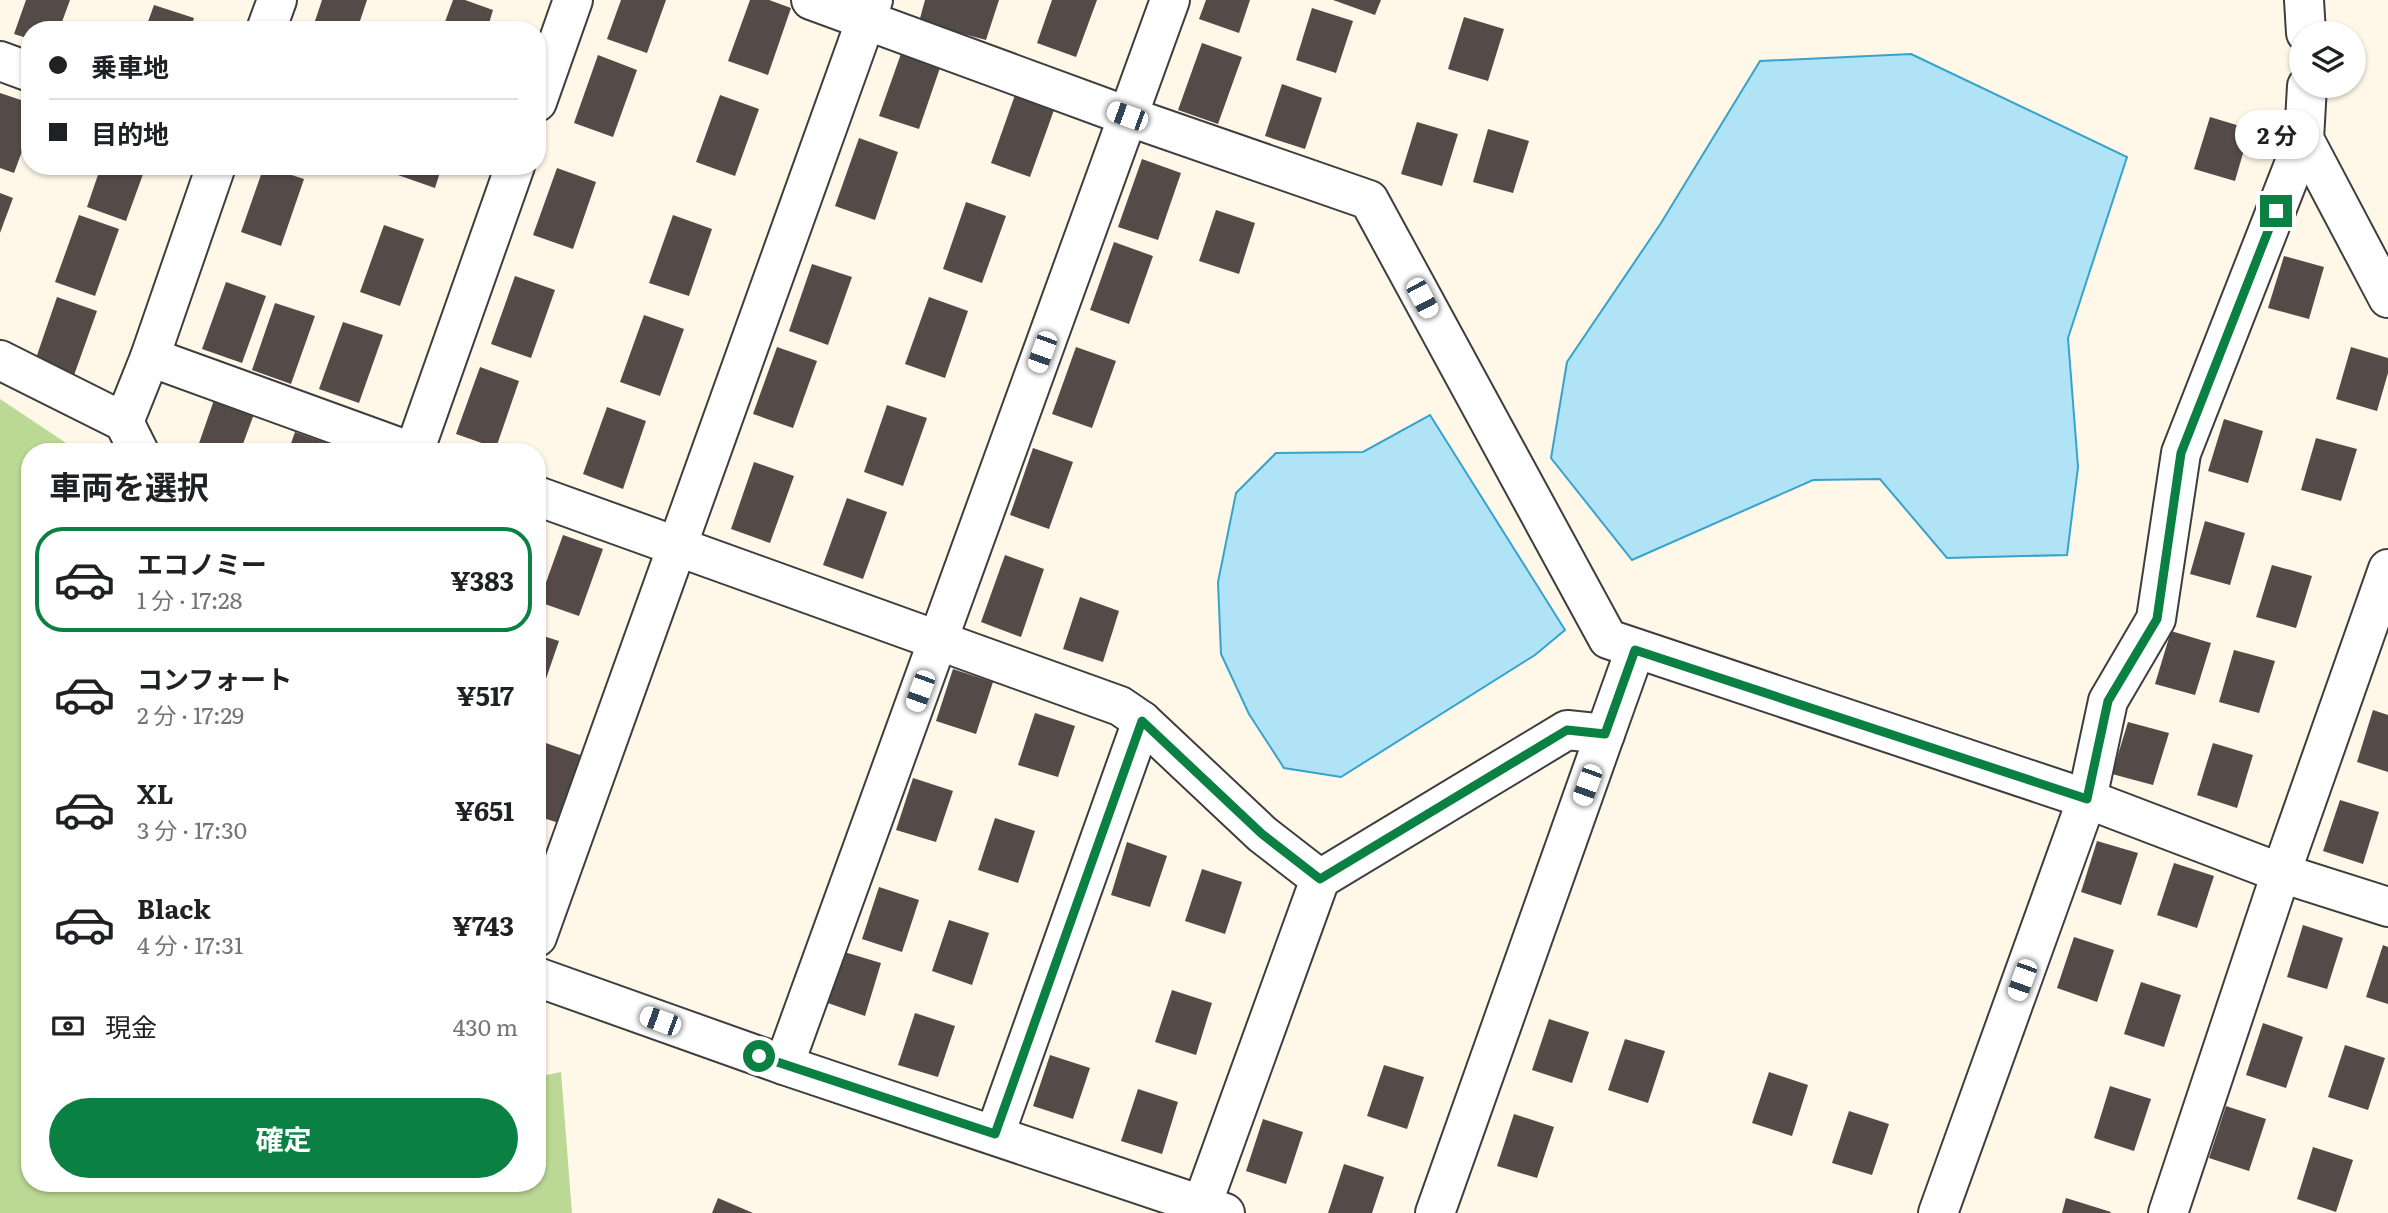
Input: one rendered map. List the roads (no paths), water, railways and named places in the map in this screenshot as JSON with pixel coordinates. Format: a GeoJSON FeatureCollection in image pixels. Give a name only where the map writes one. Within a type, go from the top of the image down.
{"type":"FeatureCollection","features":[{"type":"Feature","properties":{"kind":"street"},"geometry":{"type":"LineString","coordinates":[[269,21],[277,0]]}},
{"type":"Feature","properties":{"kind":"street"},"geometry":{"type":"LineString","coordinates":[[546,76],[573,0]]}},
{"type":"Feature","properties":{"kind":"street"},"geometry":{"type":"LineString","coordinates":[[811,0],[870,10],[1127,116],[1369,200],[1608,639],[2087,799],[2281,873],[2388,908]]}},
{"type":"Feature","properties":{"kind":"street"},"geometry":{"type":"LineString","coordinates":[[784,1065],[1170,0]]}},
{"type":"Feature","properties":{"kind":"street"},"geometry":{"type":"LineString","coordinates":[[2304,0],[2305,21]]}},
{"type":"Feature","properties":{"kind":"street"},"geometry":{"type":"LineString","coordinates":[[546,912],[870,10]]}},
{"type":"Feature","properties":{"kind":"street"},"geometry":{"type":"LineString","coordinates":[[0,61],[21,69]]}},
{"type":"Feature","properties":{"kind":"street"},"geometry":{"type":"LineString","coordinates":[[1938,1213],[2087,799],[2108,701],[2157,619],[2181,453],[2304,139],[2306,98]]}},
{"type":"Feature","properties":{"kind":"street"},"geometry":{"type":"LineString","coordinates":[[2304,139],[2388,298]]}},
{"type":"Feature","properties":{"kind":"street"},"geometry":{"type":"LineString","coordinates":[[0,360],[132,437],[150,357],[213,175]]}},
{"type":"Feature","properties":{"kind":"street"},"geometry":{"type":"LineString","coordinates":[[416,443],[512,175]]}},
{"type":"Feature","properties":{"kind":"street"},"geometry":{"type":"LineString","coordinates":[[150,357],[388,443]]}},
{"type":"Feature","properties":{"kind":"street"},"geometry":{"type":"LineString","coordinates":[[546,499],[1120,706],[1142,721],[1262,834],[1320,879]]}},
{"type":"Feature","properties":{"kind":"street"},"geometry":{"type":"LineString","coordinates":[[2168,1213],[2281,873],[2388,569]]}},
{"type":"Feature","properties":{"kind":"street"},"geometry":{"type":"LineString","coordinates":[[1435,1213],[1635,650]]}},
{"type":"Feature","properties":{"kind":"street"},"geometry":{"type":"LineString","coordinates":[[995,1134],[1142,721]]}},
{"type":"Feature","properties":{"kind":"street"},"geometry":{"type":"LineString","coordinates":[[546,981],[784,1065],[1213,1209],[1320,879],[1567,730],[1605,734]]}},
{"type":"Feature","properties":{"kind":"water"},"geometry":{"type":"Polygon","coordinates":[[[1911,54],[2127,157],[2068,338],[2078,467],[2067,555],[1947,558],[1880,479],[1813,480],[1632,560],[1551,458],[1567,362],[1661,223],[1760,61],[1911,54]]]}},
{"type":"Feature","properties":{"kind":"water"},"geometry":{"type":"Polygon","coordinates":[[[1430,415],[1565,630],[1535,655],[1341,777],[1284,768],[1249,714],[1221,654],[1218,582],[1236,493],[1276,453],[1363,452],[1430,415]]]}}]}
